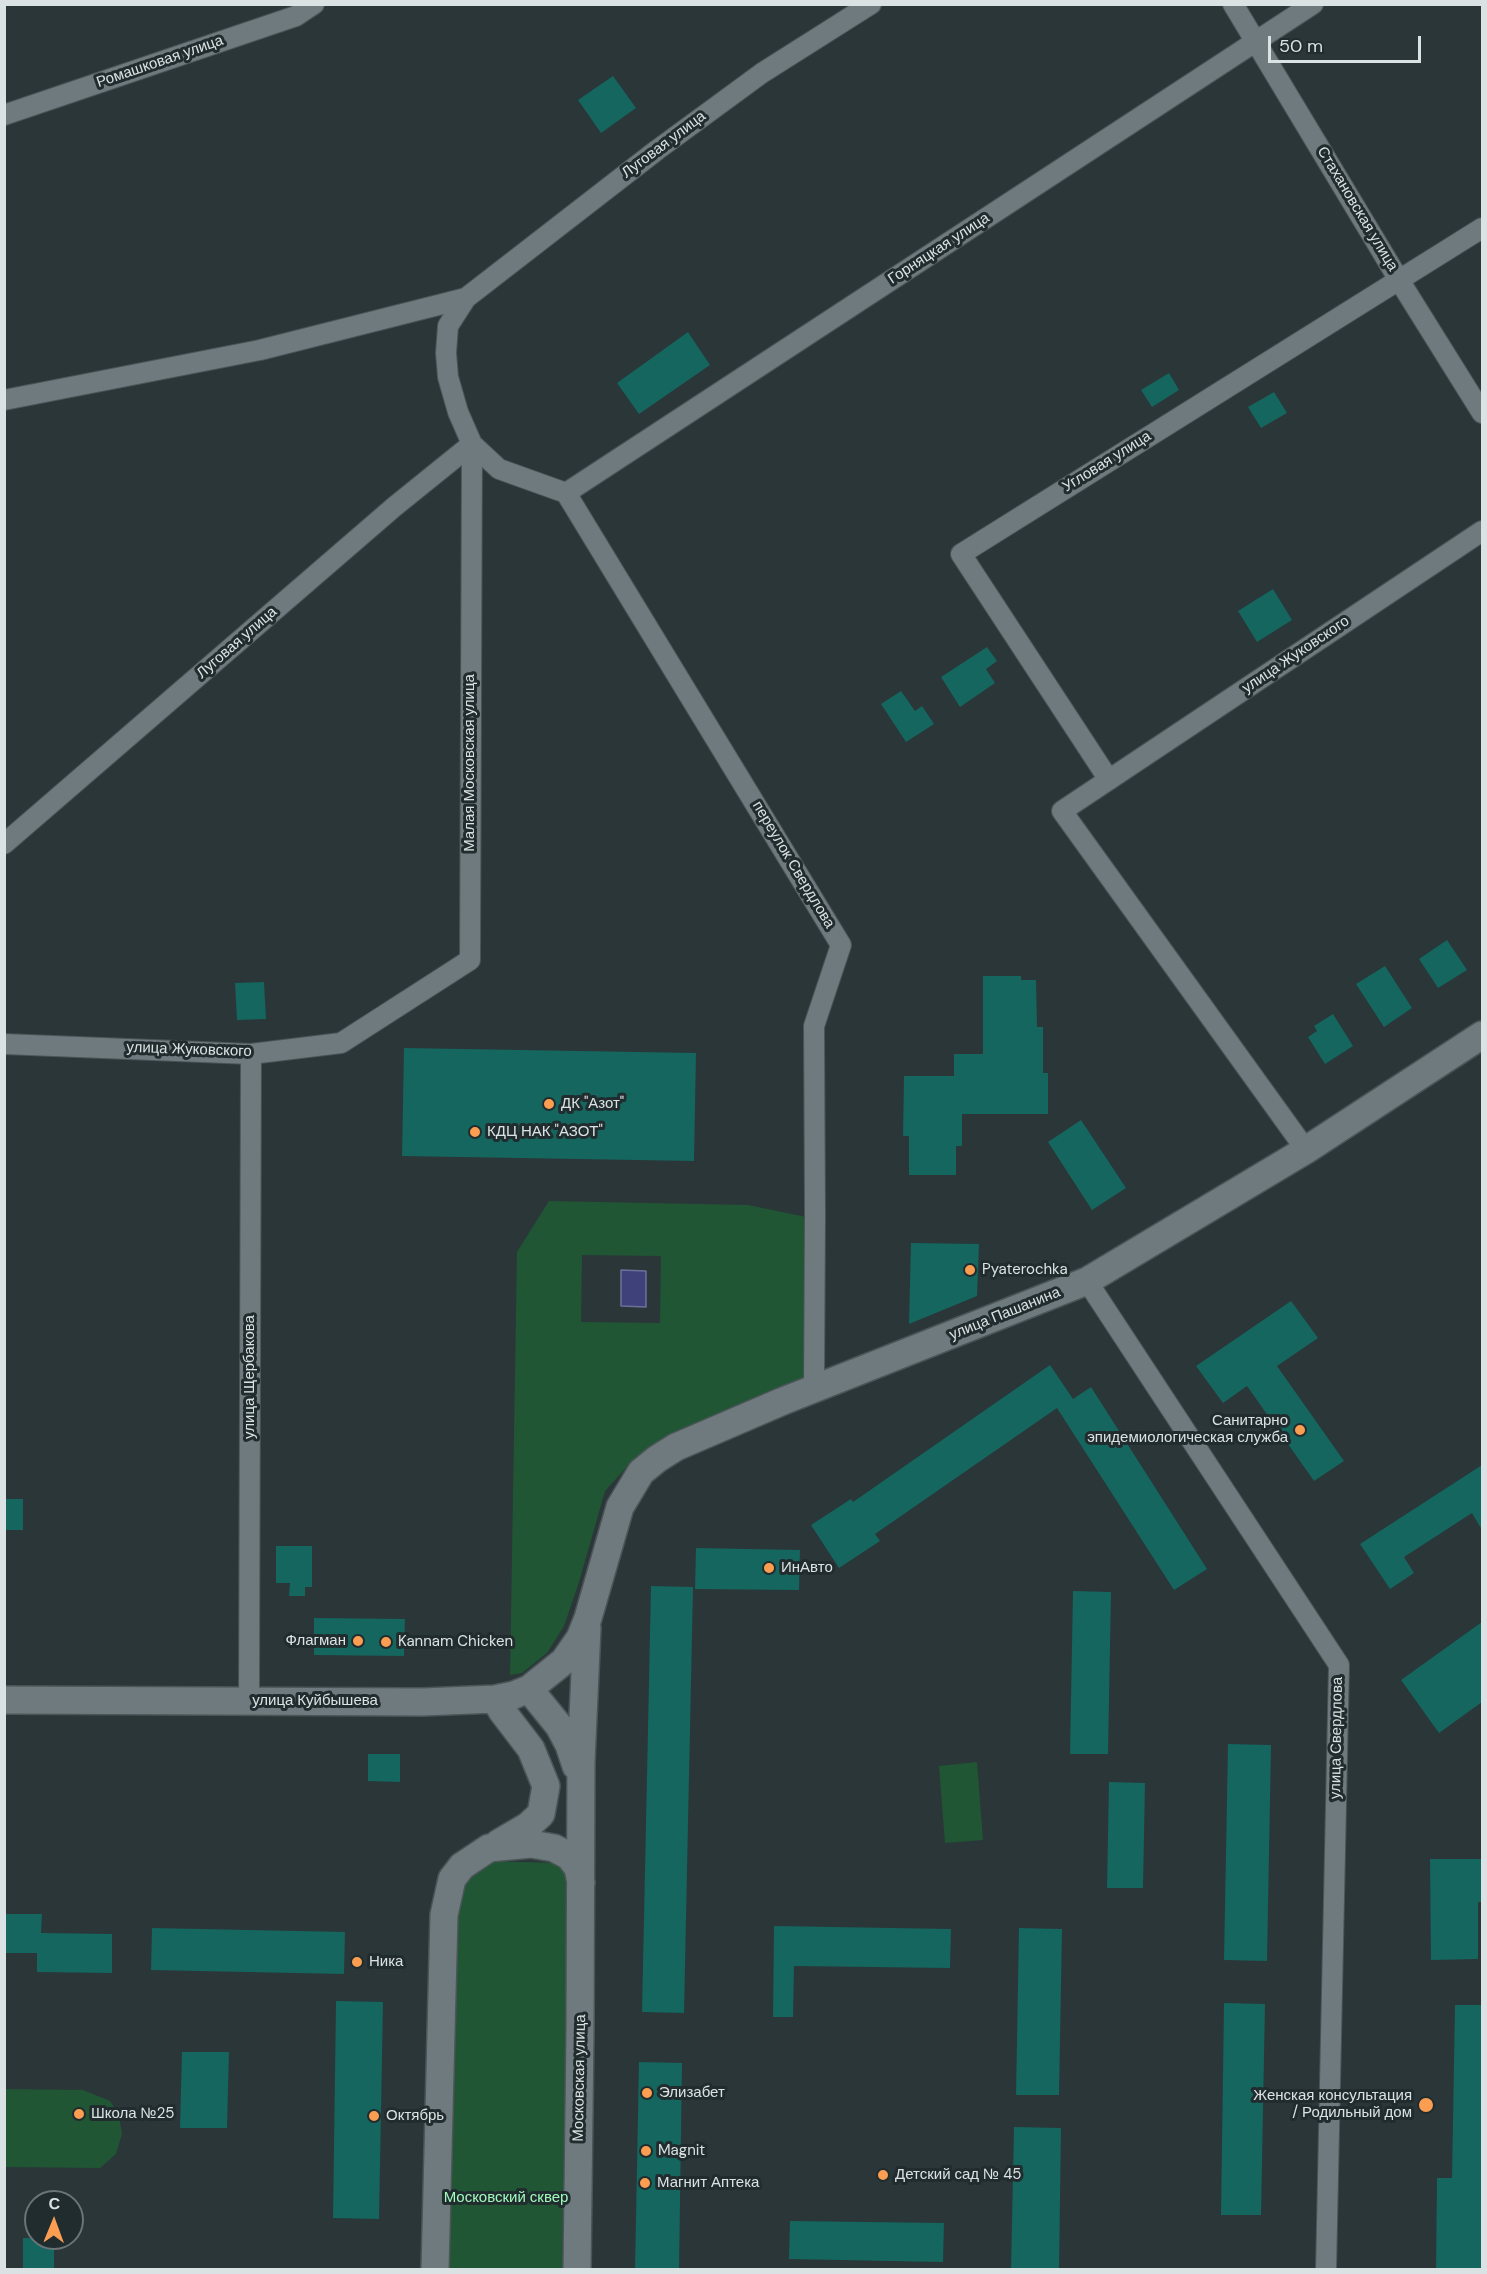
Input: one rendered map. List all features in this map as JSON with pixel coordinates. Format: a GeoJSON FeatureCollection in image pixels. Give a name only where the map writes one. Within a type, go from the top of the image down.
{"type":"FeatureCollection","features":[{"type":"Feature","properties":{"kind":"main road","name":"улица Пашанина"},"geometry":{"type":"LineString","coordinates":[[588,1618],[620,1507],[642,1472],[657,1459],[676,1447],[783,1401],[1087,1281],[1306,1150],[1482,1035]]}},
{"type":"Feature","properties":{"kind":"main road","name":"улица Куйбышева"},"geometry":{"type":"LineString","coordinates":[[4,1700],[423,1702],[495,1699],[529,1689],[564,1661],[580,1638],[588,1618]]}},
{"type":"Feature","properties":{"kind":"main road"},"geometry":{"type":"LineString","coordinates":[[581,1784],[588,1618]]}},
{"type":"Feature","properties":{"kind":"main road"},"geometry":{"type":"LineString","coordinates":[[529,1689],[559,1726],[569,1744],[581,1784]]}},
{"type":"Feature","properties":{"kind":"main road"},"geometry":{"type":"LineString","coordinates":[[435,2270],[444,1915],[452,1879],[462,1866],[528,1826],[541,1814],[546,1786],[531,1749],[502,1712],[495,1699]]}},
{"type":"Feature","properties":{"kind":"main road","name":"Московская улица"},"geometry":{"type":"LineString","coordinates":[[577,2270],[582,1887],[581,1784]]}},
{"type":"Feature","properties":{"kind":"main road"},"geometry":{"type":"LineString","coordinates":[[489,1848],[531,1844],[554,1848],[569,1856],[578,1868],[582,1887]]}},
{"type":"Feature","properties":{"kind":"street","name":"Ромашковая улица"},"geometry":{"type":"LineString","coordinates":[[4,115],[296,16],[314,4]]}},
{"type":"Feature","properties":{"kind":"street","name":"Луговая улица"},"geometry":{"type":"LineString","coordinates":[[566,493],[499,469],[472,444],[458,412],[448,377],[446,353],[448,326],[466,298],[648,157],[762,73],[871,4]]}},
{"type":"Feature","properties":{"kind":"street","name":"Стахановская улица"},"geometry":{"type":"LineString","coordinates":[[1233,4],[1482,413]]}},
{"type":"Feature","properties":{"kind":"street","name":"Горняцкая улица"},"geometry":{"type":"LineString","coordinates":[[566,493],[1313,4]]}},
{"type":"Feature","properties":{"kind":"street","name":"Угловая улица"},"geometry":{"type":"LineString","coordinates":[[1109,780],[961,554],[1482,228]]}},
{"type":"Feature","properties":{"kind":"street","name":"Луговая улица"},"geometry":{"type":"LineString","coordinates":[[4,400],[260,350],[466,298]]}},
{"type":"Feature","properties":{"kind":"street","name":"Луговая улица"},"geometry":{"type":"LineString","coordinates":[[4,844],[385,514],[472,444]]}},
{"type":"Feature","properties":{"kind":"street","name":"Малая Московская улица"},"geometry":{"type":"LineString","coordinates":[[368,1026],[470,960],[472,444]]}},
{"type":"Feature","properties":{"kind":"street","name":"переулок Свердлова"},"geometry":{"type":"LineString","coordinates":[[566,493],[841,945],[814,1026],[814,1390]]}},
{"type":"Feature","properties":{"kind":"street","name":"улица Жуковского"},"geometry":{"type":"LineString","coordinates":[[1306,1150],[1062,811],[1482,531]]}},
{"type":"Feature","properties":{"kind":"street","name":"улица Жуковского"},"geometry":{"type":"LineString","coordinates":[[4,1044],[250,1054],[341,1042],[368,1026]]}},
{"type":"Feature","properties":{"kind":"street","name":"улица Щербакова"},"geometry":{"type":"LineString","coordinates":[[249,1701],[250,1054]]}},
{"type":"Feature","properties":{"kind":"street","name":"улица Свердлова"},"geometry":{"type":"LineString","coordinates":[[1087,1281],[1339,1665],[1326,2270]]}},
{"type":"Feature","properties":{"kind":"green space"},"geometry":{"type":"Polygon","coordinates":[[[549,1201],[748,1205],[811,1218],[807,1376],[773,1399],[677,1432],[635,1458],[605,1491],[564,1626],[547,1653],[522,1673],[510,1675],[517,1252],[549,1201]],[[582,1255],[581,1322],[660,1323],[661,1256],[582,1255]]]}},
{"type":"Feature","properties":{"kind":"green space"},"geometry":{"type":"Polygon","coordinates":[[[977,1762],[983,1840],[945,1843],[939,1766],[977,1762]]]}},
{"type":"Feature","properties":{"kind":"green space","name":"Московский сквер"},"geometry":{"type":"Polygon","coordinates":[[[483,1861],[559,1863],[568,1880],[562,2269],[447,2270],[455,1894],[483,1861]]]}},
{"type":"Feature","properties":{"kind":"green space"},"geometry":{"type":"Polygon","coordinates":[[[5,2089],[83,2090],[110,2101],[119,2115],[122,2134],[116,2154],[100,2168],[5,2167],[5,2089]]]}},
{"type":"Feature","properties":{"kind":"shaded area"},"geometry":{"type":"Polygon","coordinates":[[[621,1270],[646,1271],[646,1307],[621,1306],[621,1270]]]}},
{"type":"Feature","properties":{"kind":"building"},"geometry":{"type":"Polygon","coordinates":[[[613,76],[636,108],[601,133],[578,100],[613,76]]]}},
{"type":"Feature","properties":{"kind":"building"},"geometry":{"type":"Polygon","coordinates":[[[688,332],[710,365],[639,414],[617,383],[688,332]]]}},
{"type":"Feature","properties":{"kind":"building"},"geometry":{"type":"Polygon","coordinates":[[[1169,373],[1179,390],[1152,407],[1141,390],[1169,373]]]}},
{"type":"Feature","properties":{"kind":"building"},"geometry":{"type":"Polygon","coordinates":[[[1274,392],[1287,413],[1261,428],[1248,407],[1274,392]]]}},
{"type":"Feature","properties":{"kind":"building"},"geometry":{"type":"Polygon","coordinates":[[[1273,589],[1292,620],[1257,642],[1238,611],[1273,589]]]}},
{"type":"Feature","properties":{"kind":"building"},"geometry":{"type":"Polygon","coordinates":[[[987,647],[997,661],[986,669],[995,683],[960,707],[941,677],[987,647]]]}},
{"type":"Feature","properties":{"kind":"building"},"geometry":{"type":"Polygon","coordinates":[[[901,691],[915,711],[922,706],[934,724],[906,742],[881,704],[901,691]]]}},
{"type":"Feature","properties":{"kind":"building"},"geometry":{"type":"Polygon","coordinates":[[[1447,940],[1467,970],[1438,988],[1419,959],[1447,940]]]}},
{"type":"Feature","properties":{"kind":"building"},"geometry":{"type":"Polygon","coordinates":[[[1385,966],[1412,1008],[1384,1027],[1356,984],[1385,966]]]}},
{"type":"Feature","properties":{"kind":"building"},"geometry":{"type":"Polygon","coordinates":[[[983,976],[1021,976],[1021,980],[1036,980],[1037,1027],[1043,1027],[1043,1073],[1048,1073],[1048,1114],[962,1114],[962,1146],[956,1146],[956,1175],[909,1175],[909,1136],[903,1136],[904,1076],[954,1076],[954,1054],[983,1054],[983,976]]]}},
{"type":"Feature","properties":{"kind":"building"},"geometry":{"type":"Polygon","coordinates":[[[264,982],[266,1019],[237,1020],[235,983],[264,982]]]}},
{"type":"Feature","properties":{"kind":"building"},"geometry":{"type":"Polygon","coordinates":[[[1333,1014],[1353,1046],[1325,1064],[1308,1037],[1317,1031],[1314,1026],[1333,1014]]]}},
{"type":"Feature","properties":{"kind":"building","name":"ДК \"Азот\""},"geometry":{"type":"Polygon","coordinates":[[[404,1048],[696,1053],[694,1161],[402,1156],[404,1048]]]}},
{"type":"Feature","properties":{"kind":"building"},"geometry":{"type":"Polygon","coordinates":[[[1081,1120],[1126,1188],[1092,1210],[1048,1142],[1081,1120]]]}},
{"type":"Feature","properties":{"kind":"building"},"geometry":{"type":"Polygon","coordinates":[[[911,1243],[979,1244],[977,1296],[909,1324],[911,1243]]]}},
{"type":"Feature","properties":{"kind":"building"},"geometry":{"type":"Polygon","coordinates":[[[1291,1301],[1318,1338],[1277,1366],[1344,1461],[1314,1481],[1247,1386],[1223,1403],[1196,1366],[1291,1301]]]}},
{"type":"Feature","properties":{"kind":"building"},"geometry":{"type":"Polygon","coordinates":[[[1050,1365],[1073,1399],[1091,1387],[1207,1569],[1174,1590],[1057,1408],[875,1534],[880,1541],[839,1568],[811,1525],[851,1499],[853,1502],[1050,1365]]]}},
{"type":"Feature","properties":{"kind":"building"},"geometry":{"type":"Polygon","coordinates":[[[1482,1465],[1482,1530],[1472,1513],[1404,1557],[1414,1573],[1390,1589],[1360,1544],[1482,1465]]]}},
{"type":"Feature","properties":{"kind":"building"},"geometry":{"type":"Polygon","coordinates":[[[4,1499],[23,1499],[23,1530],[4,1530],[4,1499]]]}},
{"type":"Feature","properties":{"kind":"building"},"geometry":{"type":"Polygon","coordinates":[[[276,1546],[312,1546],[312,1587],[305,1587],[305,1596],[289,1596],[290,1583],[276,1583],[276,1546]]]}},
{"type":"Feature","properties":{"kind":"building"},"geometry":{"type":"Polygon","coordinates":[[[696,1548],[800,1550],[799,1590],[695,1589],[696,1548]]]}},
{"type":"Feature","properties":{"kind":"building"},"geometry":{"type":"Polygon","coordinates":[[[651,1586],[693,1587],[684,2013],[642,2012],[651,1586]]]}},
{"type":"Feature","properties":{"kind":"building"},"geometry":{"type":"Polygon","coordinates":[[[1073,1591],[1111,1592],[1108,1754],[1070,1754],[1073,1591]]]}},
{"type":"Feature","properties":{"kind":"building"},"geometry":{"type":"Polygon","coordinates":[[[314,1618],[405,1619],[404,1656],[314,1655],[314,1618]]]}},
{"type":"Feature","properties":{"kind":"building"},"geometry":{"type":"Polygon","coordinates":[[[1482,1622],[1482,1702],[1439,1733],[1401,1680],[1482,1622]]]}},
{"type":"Feature","properties":{"kind":"building"},"geometry":{"type":"Polygon","coordinates":[[[1228,1744],[1271,1745],[1267,1961],[1224,1960],[1228,1744]]]}},
{"type":"Feature","properties":{"kind":"building"},"geometry":{"type":"Polygon","coordinates":[[[368,1754],[400,1754],[400,1782],[368,1781],[368,1754]]]}},
{"type":"Feature","properties":{"kind":"building"},"geometry":{"type":"Polygon","coordinates":[[[1109,1782],[1145,1783],[1143,1888],[1107,1888],[1109,1782]]]}},
{"type":"Feature","properties":{"kind":"building"},"geometry":{"type":"Polygon","coordinates":[[[1430,1859],[1482,1859],[1482,1902],[1478,1902],[1478,1959],[1431,1960],[1430,1859]]]}},
{"type":"Feature","properties":{"kind":"building"},"geometry":{"type":"Polygon","coordinates":[[[4,1914],[42,1914],[41,1933],[112,1934],[112,1973],[37,1972],[37,1953],[4,1953],[4,1914]]]}},
{"type":"Feature","properties":{"kind":"building"},"geometry":{"type":"Polygon","coordinates":[[[774,1926],[951,1929],[950,1968],[794,1966],[793,2017],[773,2017],[774,1926]]]}},
{"type":"Feature","properties":{"kind":"building"},"geometry":{"type":"Polygon","coordinates":[[[152,1928],[345,1932],[344,1974],[151,1970],[152,1928]]]}},
{"type":"Feature","properties":{"kind":"building"},"geometry":{"type":"Polygon","coordinates":[[[1019,1928],[1062,1929],[1059,2095],[1016,2095],[1019,1928]]]}},
{"type":"Feature","properties":{"kind":"building","name":"Октябрь"},"geometry":{"type":"Polygon","coordinates":[[[336,2001],[383,2002],[379,2219],[333,2218],[336,2001]]]}},
{"type":"Feature","properties":{"kind":"building"},"geometry":{"type":"Polygon","coordinates":[[[1224,2003],[1265,2004],[1261,2215],[1221,2215],[1224,2003]]]}},
{"type":"Feature","properties":{"kind":"building"},"geometry":{"type":"Polygon","coordinates":[[[1455,2005],[1482,2005],[1482,2270],[1436,2270],[1437,2178],[1452,2178],[1455,2005]]]}},
{"type":"Feature","properties":{"kind":"building"},"geometry":{"type":"Polygon","coordinates":[[[182,2052],[229,2052],[227,2128],[180,2128],[182,2052]]]}},
{"type":"Feature","properties":{"kind":"building"},"geometry":{"type":"Polygon","coordinates":[[[639,2062],[682,2063],[679,2270],[635,2270],[639,2062]]]}},
{"type":"Feature","properties":{"kind":"building"},"geometry":{"type":"Polygon","coordinates":[[[1014,2127],[1061,2128],[1059,2270],[1011,2270],[1014,2127]]]}},
{"type":"Feature","properties":{"kind":"building"},"geometry":{"type":"Polygon","coordinates":[[[790,2221],[944,2223],[943,2262],[789,2259],[790,2221]]]}},
{"type":"Feature","properties":{"kind":"building"},"geometry":{"type":"Polygon","coordinates":[[[23,2238],[24,2250],[54,2250],[54,2270],[23,2270],[23,2238]]]}},
{"type":"Feature","properties":{"kind":"place","name":"ДК \"Азот\""},"geometry":{"type":"Point","coordinates":[549,1104]}},
{"type":"Feature","properties":{"kind":"place","name":"КДЦ НАК \"АЗОТ\""},"geometry":{"type":"Point","coordinates":[475,1132]}},
{"type":"Feature","properties":{"kind":"place","name":"Pyaterochka"},"geometry":{"type":"Point","coordinates":[970,1270]}},
{"type":"Feature","properties":{"kind":"place","name":"Санитарно эпидемиологическая служба"},"geometry":{"type":"Point","coordinates":[1300,1430]}},
{"type":"Feature","properties":{"kind":"place","name":"ИнАвто"},"geometry":{"type":"Point","coordinates":[769,1568]}},
{"type":"Feature","properties":{"kind":"place","name":"Флагман"},"geometry":{"type":"Point","coordinates":[358,1641]}},
{"type":"Feature","properties":{"kind":"place","name":"Kannam Chicken"},"geometry":{"type":"Point","coordinates":[386,1642]}},
{"type":"Feature","properties":{"kind":"place","name":"Ника"},"geometry":{"type":"Point","coordinates":[357,1962]}},
{"type":"Feature","properties":{"kind":"place","name":"Элизабет"},"geometry":{"type":"Point","coordinates":[647,2093]}},
{"type":"Feature","properties":{"kind":"place","name":"Женская консультация / Родильный дом"},"geometry":{"type":"Point","coordinates":[1426,2105]}},
{"type":"Feature","properties":{"kind":"place","name":"Школа №25"},"geometry":{"type":"Point","coordinates":[79,2114]}},
{"type":"Feature","properties":{"kind":"place","name":"Октябрь"},"geometry":{"type":"Point","coordinates":[374,2116]}},
{"type":"Feature","properties":{"kind":"place","name":"Magnit"},"geometry":{"type":"Point","coordinates":[646,2151]}},
{"type":"Feature","properties":{"kind":"place","name":"Детский сад № 45"},"geometry":{"type":"Point","coordinates":[883,2175]}},
{"type":"Feature","properties":{"kind":"place","name":"Магнит Аптека"},"geometry":{"type":"Point","coordinates":[645,2183]}}]}
